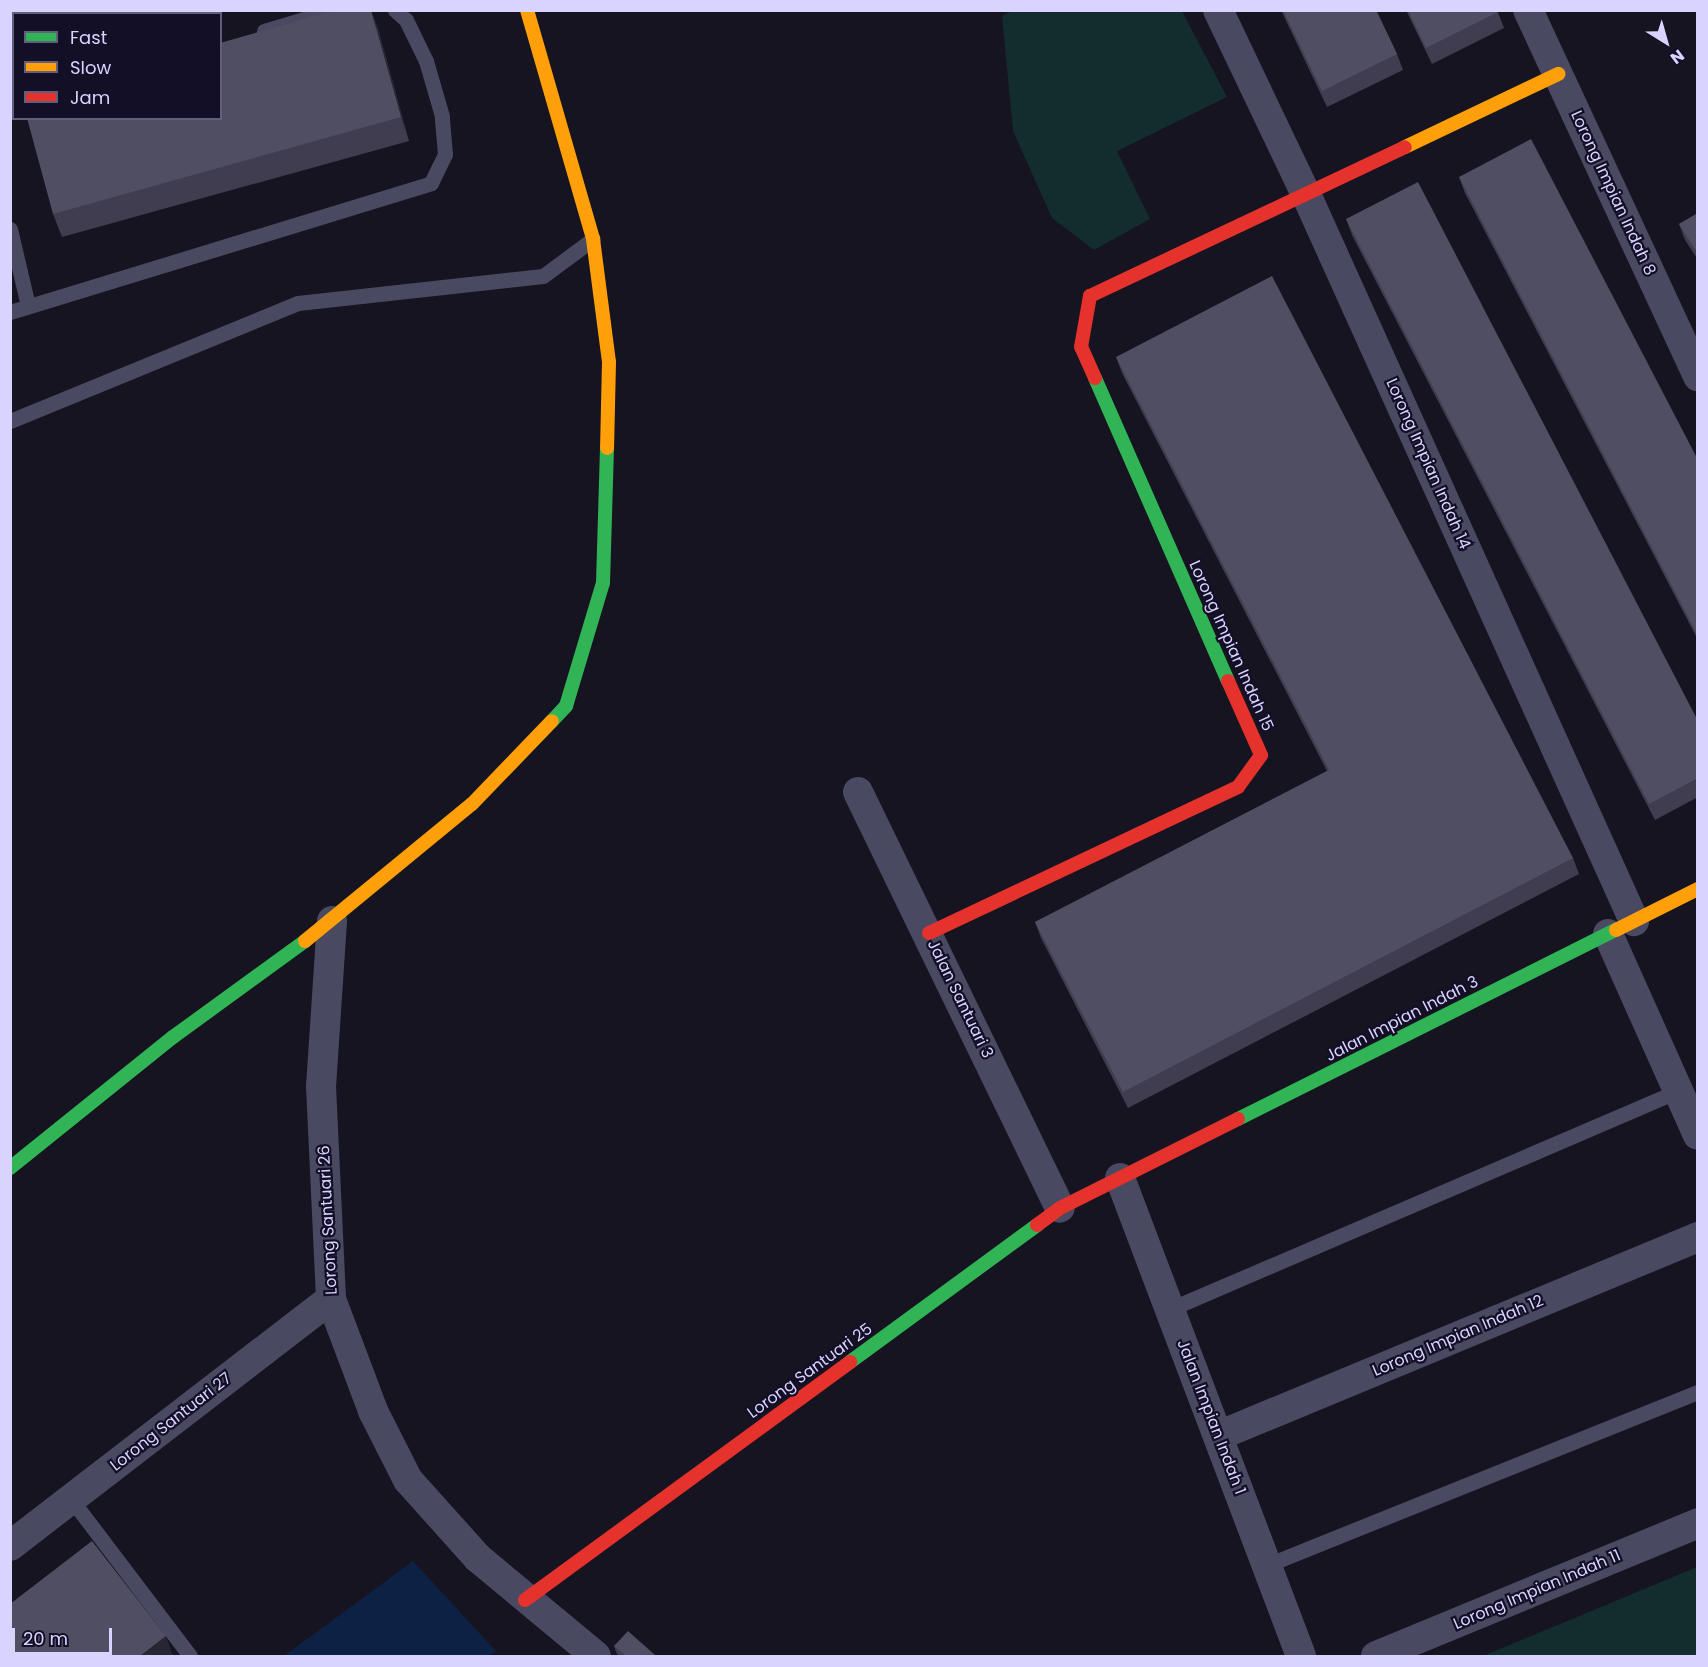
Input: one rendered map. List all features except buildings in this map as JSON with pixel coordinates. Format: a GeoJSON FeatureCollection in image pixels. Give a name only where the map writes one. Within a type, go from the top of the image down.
{"type":"FeatureCollection","features":[{"type":"Feature","properties":{"kind":"street"},"geometry":{"type":"LineString","coordinates":[[10,1168],[174,1037],[332,921],[472,804],[566,706],[603,583],[609,362],[593,239],[527,10]]}},
{"type":"Feature","properties":{"kind":"street","name":"Lorong Impian Indah 14"},"geometry":{"type":"LineString","coordinates":[[1218,10],[1305,192],[1621,927],[1678,1091],[1698,1135]]}},
{"type":"Feature","properties":{"kind":"street","name":"Lorong Impian Indah 8"},"geometry":{"type":"LineString","coordinates":[[1528,10],[1698,377]]}},
{"type":"Feature","properties":{"kind":"street"},"geometry":{"type":"LineString","coordinates":[[1305,192],[1558,74]]}},
{"type":"Feature","properties":{"kind":"street","name":"Lorong Impian Indah 15"},"geometry":{"type":"LineString","coordinates":[[928,933],[1239,788],[1261,755],[1081,348],[1090,296],[1305,192]]}},
{"type":"Feature","properties":{"kind":"street","name":"Jalan Santuari 3"},"geometry":{"type":"LineString","coordinates":[[858,792],[1060,1208]]}},
{"type":"Feature","properties":{"kind":"street","name":"Jalan Impian Indah 3"},"geometry":{"type":"LineString","coordinates":[[1120,1178],[1698,889]]}},
{"type":"Feature","properties":{"kind":"street","name":"Lorong Santuari 26"},"geometry":{"type":"LineString","coordinates":[[332,921],[321,1086],[331,1299],[373,1411],[408,1480],[478,1558],[525,1600],[596,1656]]}},
{"type":"Feature","properties":{"kind":"street","name":"Lorong Santuari 25"},"geometry":{"type":"LineString","coordinates":[[525,1600],[1060,1208],[1120,1178]]}},
{"type":"Feature","properties":{"kind":"street","name":"Jalan Impian Indah 1"},"geometry":{"type":"LineString","coordinates":[[1120,1178],[1301,1656]]}},
{"type":"Feature","properties":{"kind":"street","name":"Lorong Impian Indah 12"},"geometry":{"type":"LineString","coordinates":[[1218,1436],[1698,1237]]}},
{"type":"Feature","properties":{"kind":"street","name":"Lorong Santuari 27"},"geometry":{"type":"LineString","coordinates":[[10,1546],[331,1299]]}},
{"type":"Feature","properties":{"kind":"street","name":"Lorong Impian Indah 11"},"geometry":{"type":"LineString","coordinates":[[1376,1656],[1698,1523]]}},
{"type":"Feature","properties":{"kind":"lane"},"geometry":{"type":"LineString","coordinates":[[243,37],[334,10]]}},
{"type":"Feature","properties":{"kind":"lane"},"geometry":{"type":"LineString","coordinates":[[10,312],[431,183],[446,154],[442,116],[426,61],[406,20],[395,10]]}},
{"type":"Feature","properties":{"kind":"lane"},"geometry":{"type":"LineString","coordinates":[[10,229],[28,306]]}},
{"type":"Feature","properties":{"kind":"lane"},"geometry":{"type":"LineString","coordinates":[[10,421],[298,303],[543,276],[593,239]]}},
{"type":"Feature","properties":{"kind":"lane"},"geometry":{"type":"LineString","coordinates":[[1170,1309],[1678,1091]]}},
{"type":"Feature","properties":{"kind":"lane"},"geometry":{"type":"LineString","coordinates":[[1267,1565],[1698,1392]]}},
{"type":"Feature","properties":{"kind":"lane"},"geometry":{"type":"LineString","coordinates":[[71,1498],[190,1656]]}},
{"type":"Feature","properties":{"kind":"green space"},"geometry":{"type":"Polygon","coordinates":[[[1014,10],[1182,11],[1227,97],[1117,151],[1150,219],[1094,250],[1052,218],[1013,131],[1002,16],[1014,10]]]}},
{"type":"Feature","properties":{"kind":"green space"},"geometry":{"type":"Polygon","coordinates":[[[1697,1567],[1697,1656],[1483,1656],[1697,1567]]]}},
{"type":"Feature","properties":{"kind":"water"},"geometry":{"type":"Polygon","coordinates":[[[413,1561],[496,1651],[487,1656],[284,1656],[413,1561]]]}},
{"type":"Feature","properties":{"kind":"traffic: fast"},"geometry":{"type":"LineString","coordinates":[[1095,378],[1228,681]]}},
{"type":"Feature","properties":{"kind":"traffic: fast"},"geometry":{"type":"LineString","coordinates":[[552,721],[566,706],[603,583],[607,448]]}},
{"type":"Feature","properties":{"kind":"traffic: fast"},"geometry":{"type":"LineString","coordinates":[[1238,1119],[1616,930]]}},
{"type":"Feature","properties":{"kind":"traffic: fast"},"geometry":{"type":"LineString","coordinates":[[10,1168],[173,1037],[305,941]]}},
{"type":"Feature","properties":{"kind":"traffic: fast"},"geometry":{"type":"LineString","coordinates":[[850,1362],[1037,1225]]}},
{"type":"Feature","properties":{"kind":"traffic: slow"},"geometry":{"type":"LineString","coordinates":[[527,10],[593,239],[609,362],[607,448]]}},
{"type":"Feature","properties":{"kind":"traffic: slow"},"geometry":{"type":"LineString","coordinates":[[1405,147],[1558,74]]}},
{"type":"Feature","properties":{"kind":"traffic: slow"},"geometry":{"type":"LineString","coordinates":[[305,941],[472,804],[552,721]]}},
{"type":"Feature","properties":{"kind":"traffic: slow"},"geometry":{"type":"LineString","coordinates":[[1616,930],[1698,889]]}},
{"type":"Feature","properties":{"kind":"traffic: jam"},"geometry":{"type":"LineString","coordinates":[[1095,378],[1081,347],[1090,296],[1405,147]]}},
{"type":"Feature","properties":{"kind":"traffic: jam"},"geometry":{"type":"LineString","coordinates":[[929,933],[1238,787],[1261,755],[1228,681]]}},
{"type":"Feature","properties":{"kind":"traffic: jam"},"geometry":{"type":"LineString","coordinates":[[1037,1225],[1060,1208],[1238,1119]]}},
{"type":"Feature","properties":{"kind":"traffic: jam"},"geometry":{"type":"LineString","coordinates":[[525,1600],[850,1362]]}}]}
